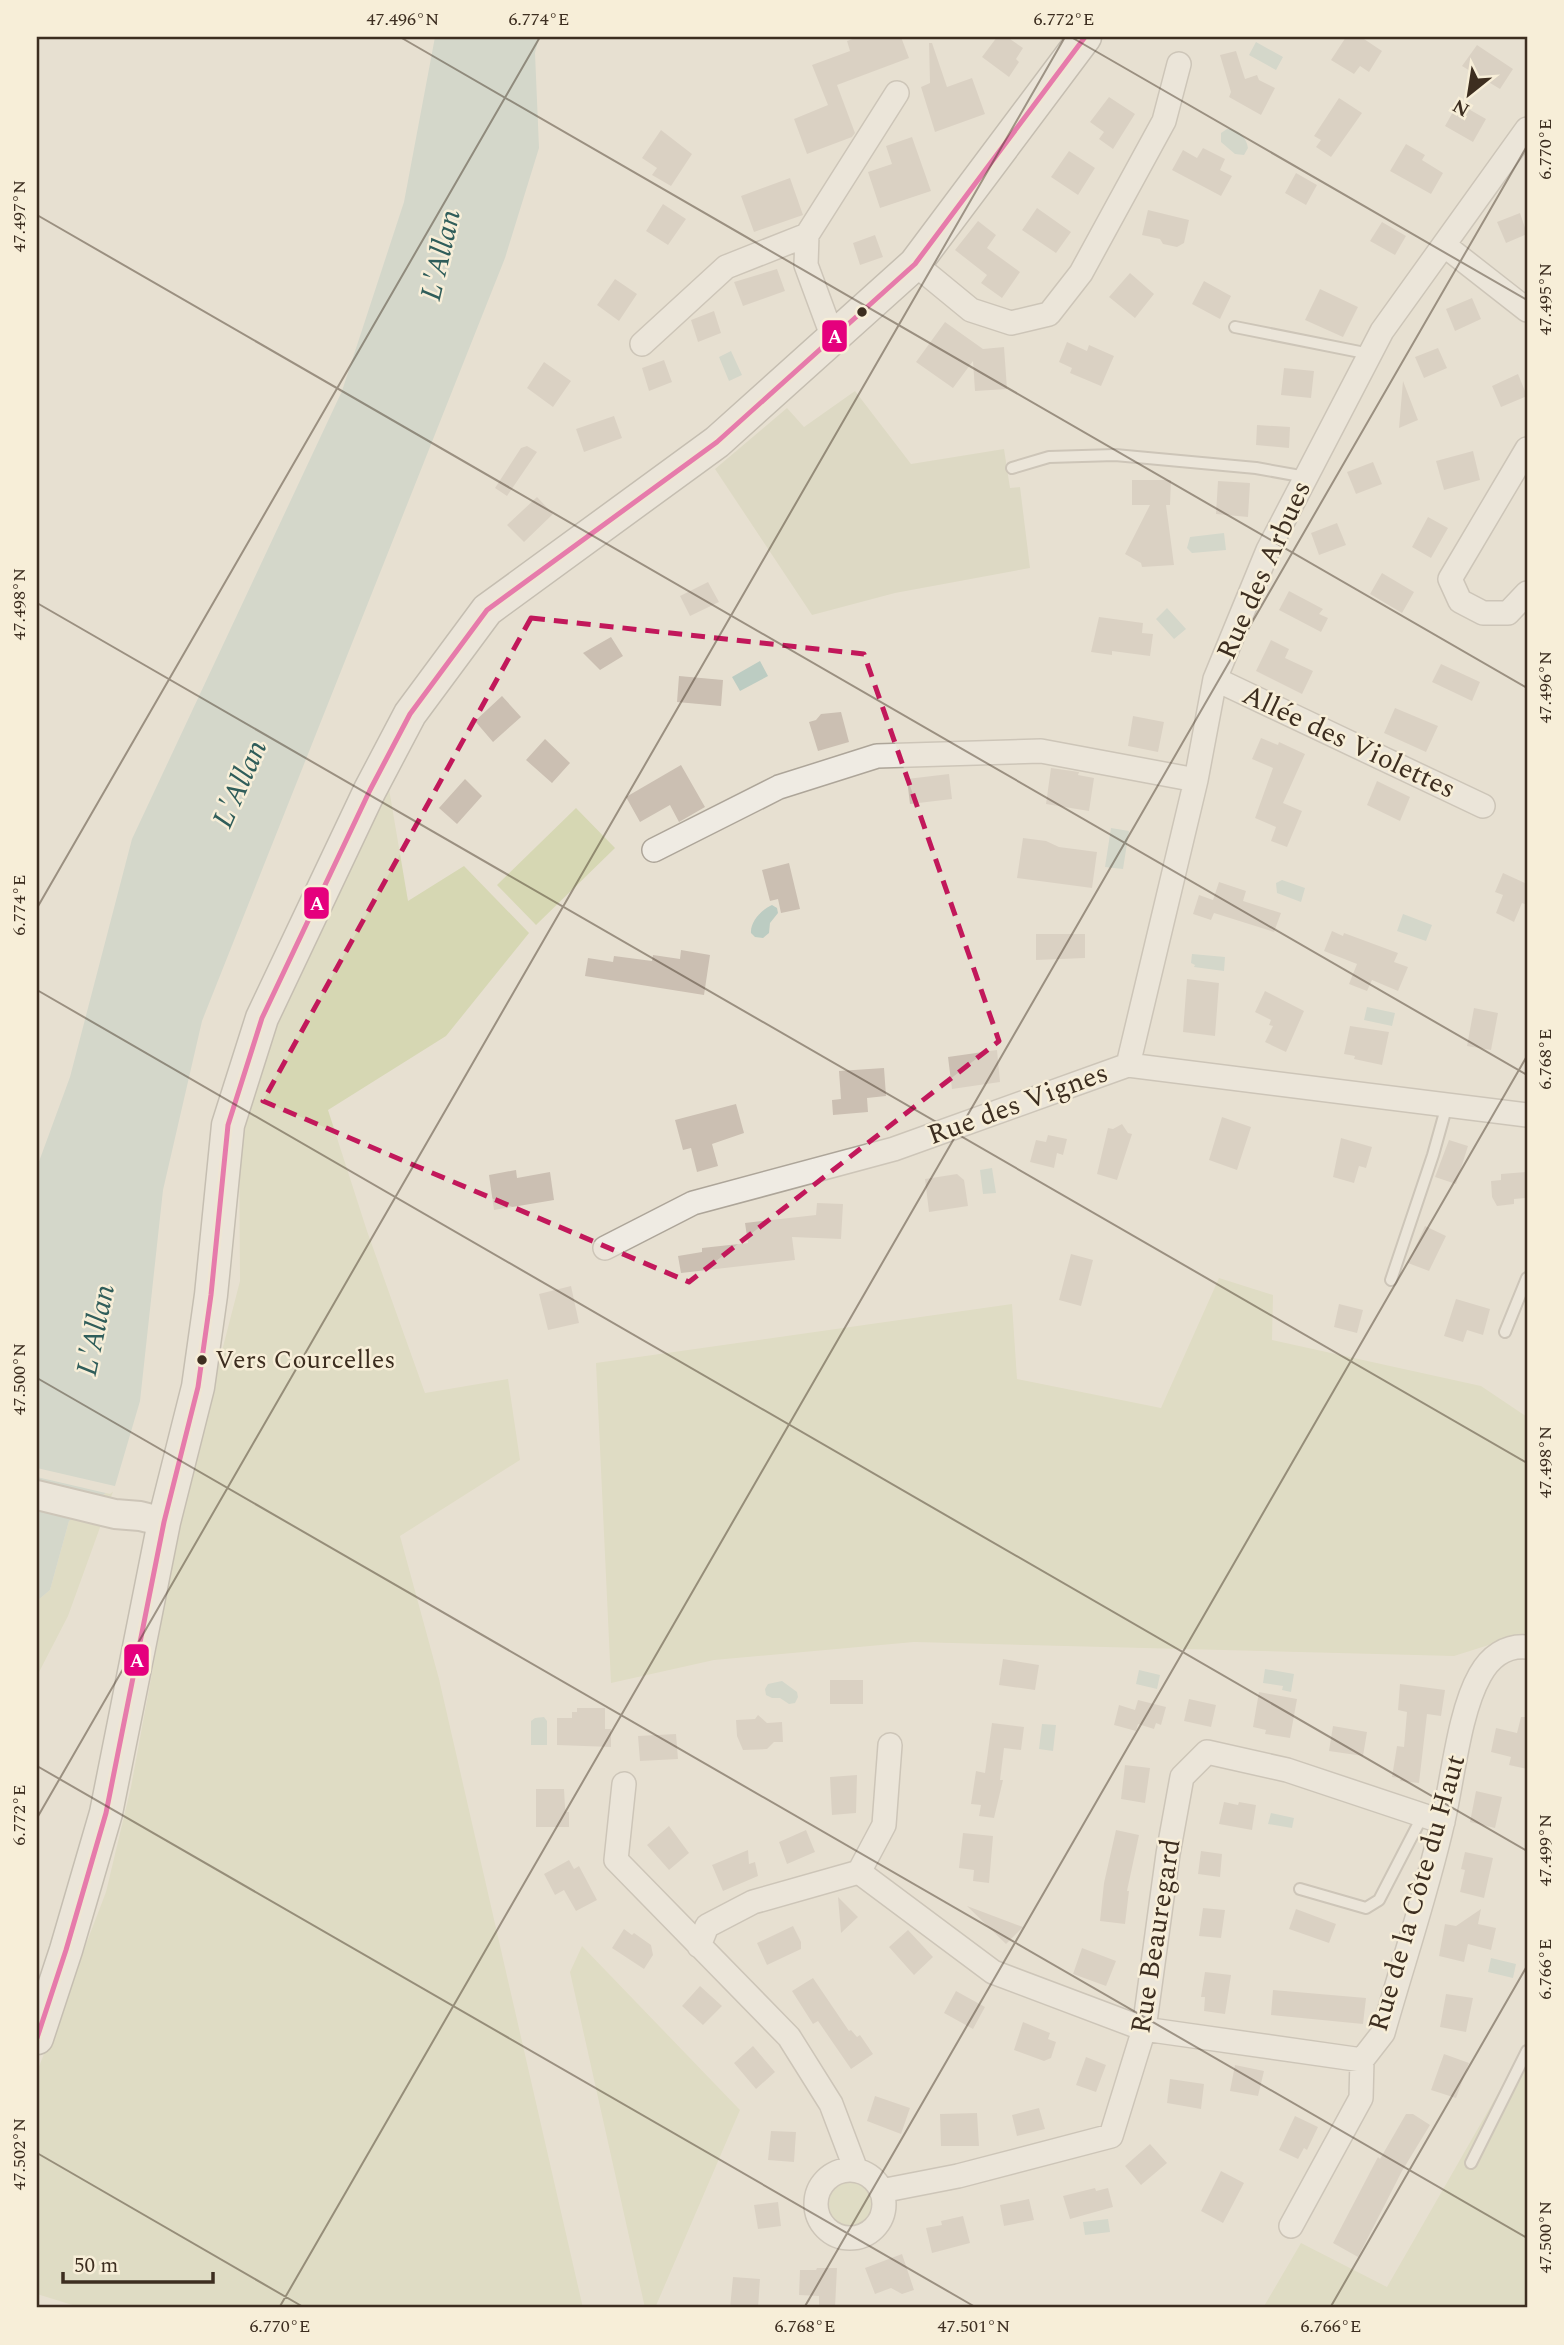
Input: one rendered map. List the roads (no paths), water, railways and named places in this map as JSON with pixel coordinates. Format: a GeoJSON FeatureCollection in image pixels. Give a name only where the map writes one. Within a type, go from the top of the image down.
{"type":"FeatureCollection","features":[{"type":"Feature","properties":{"kind":"main road"},"geometry":{"type":"LineString","coordinates":[[37,2038],[106,1812],[164,1522],[198,1387],[211,1296],[228,1125],[262,1018],[370,790],[410,714],[487,610],[717,442],[915,264],[1085,37]]}},
{"type":"Feature","properties":{"kind":"street"},"geometry":{"type":"LineString","coordinates":[[915,264],[971,310],[1011,323],[1049,313],[1081,273],[1164,121],[1179,64]]}},
{"type":"Feature","properties":{"kind":"street"},"geometry":{"type":"LineString","coordinates":[[833,338],[806,265],[807,235],[897,93]]}},
{"type":"Feature","properties":{"kind":"street","name":"Rue des Arbues"},"geometry":{"type":"LineString","coordinates":[[1128,1065],[1196,780],[1215,679],[1268,550],[1382,331],[1527,129]]}},
{"type":"Feature","properties":{"kind":"street"},"geometry":{"type":"LineString","coordinates":[[642,344],[726,267],[807,235]]}},
{"type":"Feature","properties":{"kind":"street"},"geometry":{"type":"LineString","coordinates":[[1444,245],[1527,310]]}},
{"type":"Feature","properties":{"kind":"street"},"geometry":{"type":"LineString","coordinates":[[1527,449],[1450,579],[1460,601],[1483,614],[1508,613],[1527,593]]}},
{"type":"Feature","properties":{"kind":"street","name":"Allée des Violettes"},"geometry":{"type":"LineString","coordinates":[[1215,679],[1483,806]]}},
{"type":"Feature","properties":{"kind":"street"},"geometry":{"type":"LineString","coordinates":[[654,850],[779,788],[877,756],[1041,751],[1196,780]]}},
{"type":"Feature","properties":{"kind":"street","name":"Rue des Vignes"},"geometry":{"type":"LineString","coordinates":[[605,1248],[693,1203],[894,1149],[1128,1065],[1527,1115]]}},
{"type":"Feature","properties":{"kind":"street"},"geometry":{"type":"LineString","coordinates":[[37,1495],[164,1522]]}},
{"type":"Feature","properties":{"kind":"street","name":"Rue de la Côte du Haut"},"geometry":{"type":"LineString","coordinates":[[1291,2226],[1361,2098],[1362,2060],[1383,2033],[1433,1819],[1480,1675],[1498,1653],[1523,1647]]}},
{"type":"Feature","properties":{"kind":"street"},"geometry":{"type":"LineString","coordinates":[[699,1946],[707,1926],[753,1902],[859,1872],[884,1825],[890,1745]]}},
{"type":"Feature","properties":{"kind":"street","name":"Rue Beauregard"},"geometry":{"type":"LineString","coordinates":[[881,2191],[958,2176],[1111,2136],[1143,2029],[1182,1777],[1206,1752],[1287,1770],[1433,1819]]}},
{"type":"Feature","properties":{"kind":"street"},"geometry":{"type":"LineString","coordinates":[[624,1784],[616,1860],[789,2037],[831,2104],[856,2170],[876,2182],[881,2191],[884,2201],[880,2221],[864,2236],[843,2238],[825,2227],[816,2208],[820,2188],[835,2173],[856,2170]]}},
{"type":"Feature","properties":{"kind":"street"},"geometry":{"type":"LineString","coordinates":[[859,1872],[993,1972],[1143,2029],[1362,2060]]}},
{"type":"Feature","properties":{"kind":"lane"},"geometry":{"type":"LineString","coordinates":[[1235,327],[1370,354]]}},
{"type":"Feature","properties":{"kind":"lane"},"geometry":{"type":"LineString","coordinates":[[1012,468],[1049,457],[1115,455],[1256,468],[1306,477]]}},
{"type":"Feature","properties":{"kind":"lane"},"geometry":{"type":"LineString","coordinates":[[1391,1280],[1447,1105]]}},
{"type":"Feature","properties":{"kind":"lane"},"geometry":{"type":"LineString","coordinates":[[1505,1332],[1527,1278]]}},
{"type":"Feature","properties":{"kind":"lane"},"geometry":{"type":"LineString","coordinates":[[1300,1889],[1366,1908],[1379,1900],[1433,1819]]}},
{"type":"Feature","properties":{"kind":"lane"},"geometry":{"type":"LineString","coordinates":[[1471,2163],[1527,2051]]}},
{"type":"Feature","properties":{"kind":"water","name":"L'Allan"},"geometry":{"type":"Polygon","coordinates":[[[435,37],[539,37],[535,53],[539,148],[505,258],[202,1021],[163,1190],[140,1401],[115,1486],[69,1521],[50,1590],[37,1601],[37,1167],[70,1077],[132,839],[342,391],[404,202],[435,37]]]}},
{"type":"Feature","properties":{"kind":"water"},"geometry":{"type":"Polygon","coordinates":[[[1256,42],[1283,57],[1276,70],[1249,55],[1256,42]]]}},
{"type":"Feature","properties":{"kind":"water"},"geometry":{"type":"Polygon","coordinates":[[[1227,129],[1235,130],[1246,140],[1248,148],[1244,155],[1235,154],[1221,142],[1221,133],[1227,129]]]}},
{"type":"Feature","properties":{"kind":"water"},"geometry":{"type":"Polygon","coordinates":[[[731,351],[742,375],[729,381],[719,357],[731,351]]]}},
{"type":"Feature","properties":{"kind":"water"},"geometry":{"type":"Polygon","coordinates":[[[1224,533],[1226,550],[1192,553],[1187,548],[1190,537],[1224,533]]]}},
{"type":"Feature","properties":{"kind":"water"},"geometry":{"type":"Polygon","coordinates":[[[1167,608],[1186,629],[1174,639],[1156,619],[1167,608]]]}},
{"type":"Feature","properties":{"kind":"water"},"geometry":{"type":"Polygon","coordinates":[[[760,661],[768,676],[740,691],[732,677],[760,661]]]}},
{"type":"Feature","properties":{"kind":"water"},"geometry":{"type":"Polygon","coordinates":[[[1111,828],[1129,831],[1123,869],[1105,867],[1111,828]]]}},
{"type":"Feature","properties":{"kind":"water"},"geometry":{"type":"Polygon","coordinates":[[[1282,880],[1305,888],[1301,902],[1277,893],[1276,883],[1282,880]]]}},
{"type":"Feature","properties":{"kind":"water"},"geometry":{"type":"Polygon","coordinates":[[[772,905],[777,908],[778,913],[770,923],[769,933],[763,938],[755,937],[751,929],[755,920],[772,905]]]}},
{"type":"Feature","properties":{"kind":"water"},"geometry":{"type":"Polygon","coordinates":[[[1403,914],[1432,925],[1426,941],[1397,931],[1403,914]]]}},
{"type":"Feature","properties":{"kind":"water"},"geometry":{"type":"Polygon","coordinates":[[[1192,954],[1225,957],[1224,971],[1194,967],[1191,963],[1192,954]]]}},
{"type":"Feature","properties":{"kind":"water"},"geometry":{"type":"Polygon","coordinates":[[[1367,1007],[1395,1013],[1392,1026],[1364,1020],[1367,1007]]]}},
{"type":"Feature","properties":{"kind":"water"},"geometry":{"type":"Polygon","coordinates":[[[992,1168],[996,1193],[983,1194],[980,1170],[992,1168]]]}},
{"type":"Feature","properties":{"kind":"water"},"geometry":{"type":"Polygon","coordinates":[[[1265,1669],[1294,1674],[1291,1692],[1282,1690],[1283,1686],[1263,1683],[1265,1669]]]}},
{"type":"Feature","properties":{"kind":"water"},"geometry":{"type":"Polygon","coordinates":[[[1139,1670],[1160,1675],[1157,1689],[1136,1684],[1139,1670]]]}},
{"type":"Feature","properties":{"kind":"water"},"geometry":{"type":"Polygon","coordinates":[[[782,1681],[797,1692],[795,1703],[789,1704],[780,1698],[766,1695],[768,1684],[782,1681]]]}},
{"type":"Feature","properties":{"kind":"water"},"geometry":{"type":"Polygon","coordinates":[[[544,1717],[547,1721],[547,1745],[531,1745],[531,1721],[544,1717]]]}},
{"type":"Feature","properties":{"kind":"water"},"geometry":{"type":"Polygon","coordinates":[[[1042,1724],[1056,1725],[1053,1751],[1039,1749],[1042,1724]]]}},
{"type":"Feature","properties":{"kind":"water"},"geometry":{"type":"Polygon","coordinates":[[[1271,1813],[1294,1818],[1292,1828],[1268,1824],[1271,1813]]]}},
{"type":"Feature","properties":{"kind":"water"},"geometry":{"type":"Polygon","coordinates":[[[1491,1958],[1516,1964],[1513,1978],[1488,1972],[1491,1958]]]}},
{"type":"Feature","properties":{"kind":"water"},"geometry":{"type":"Polygon","coordinates":[[[1108,2219],[1110,2232],[1085,2235],[1083,2222],[1108,2219]]]}},
{"type":"Feature","properties":{"kind":"place","name":"Vers Courcelles"},"geometry":{"type":"Point","coordinates":[202,1360]}}]}
